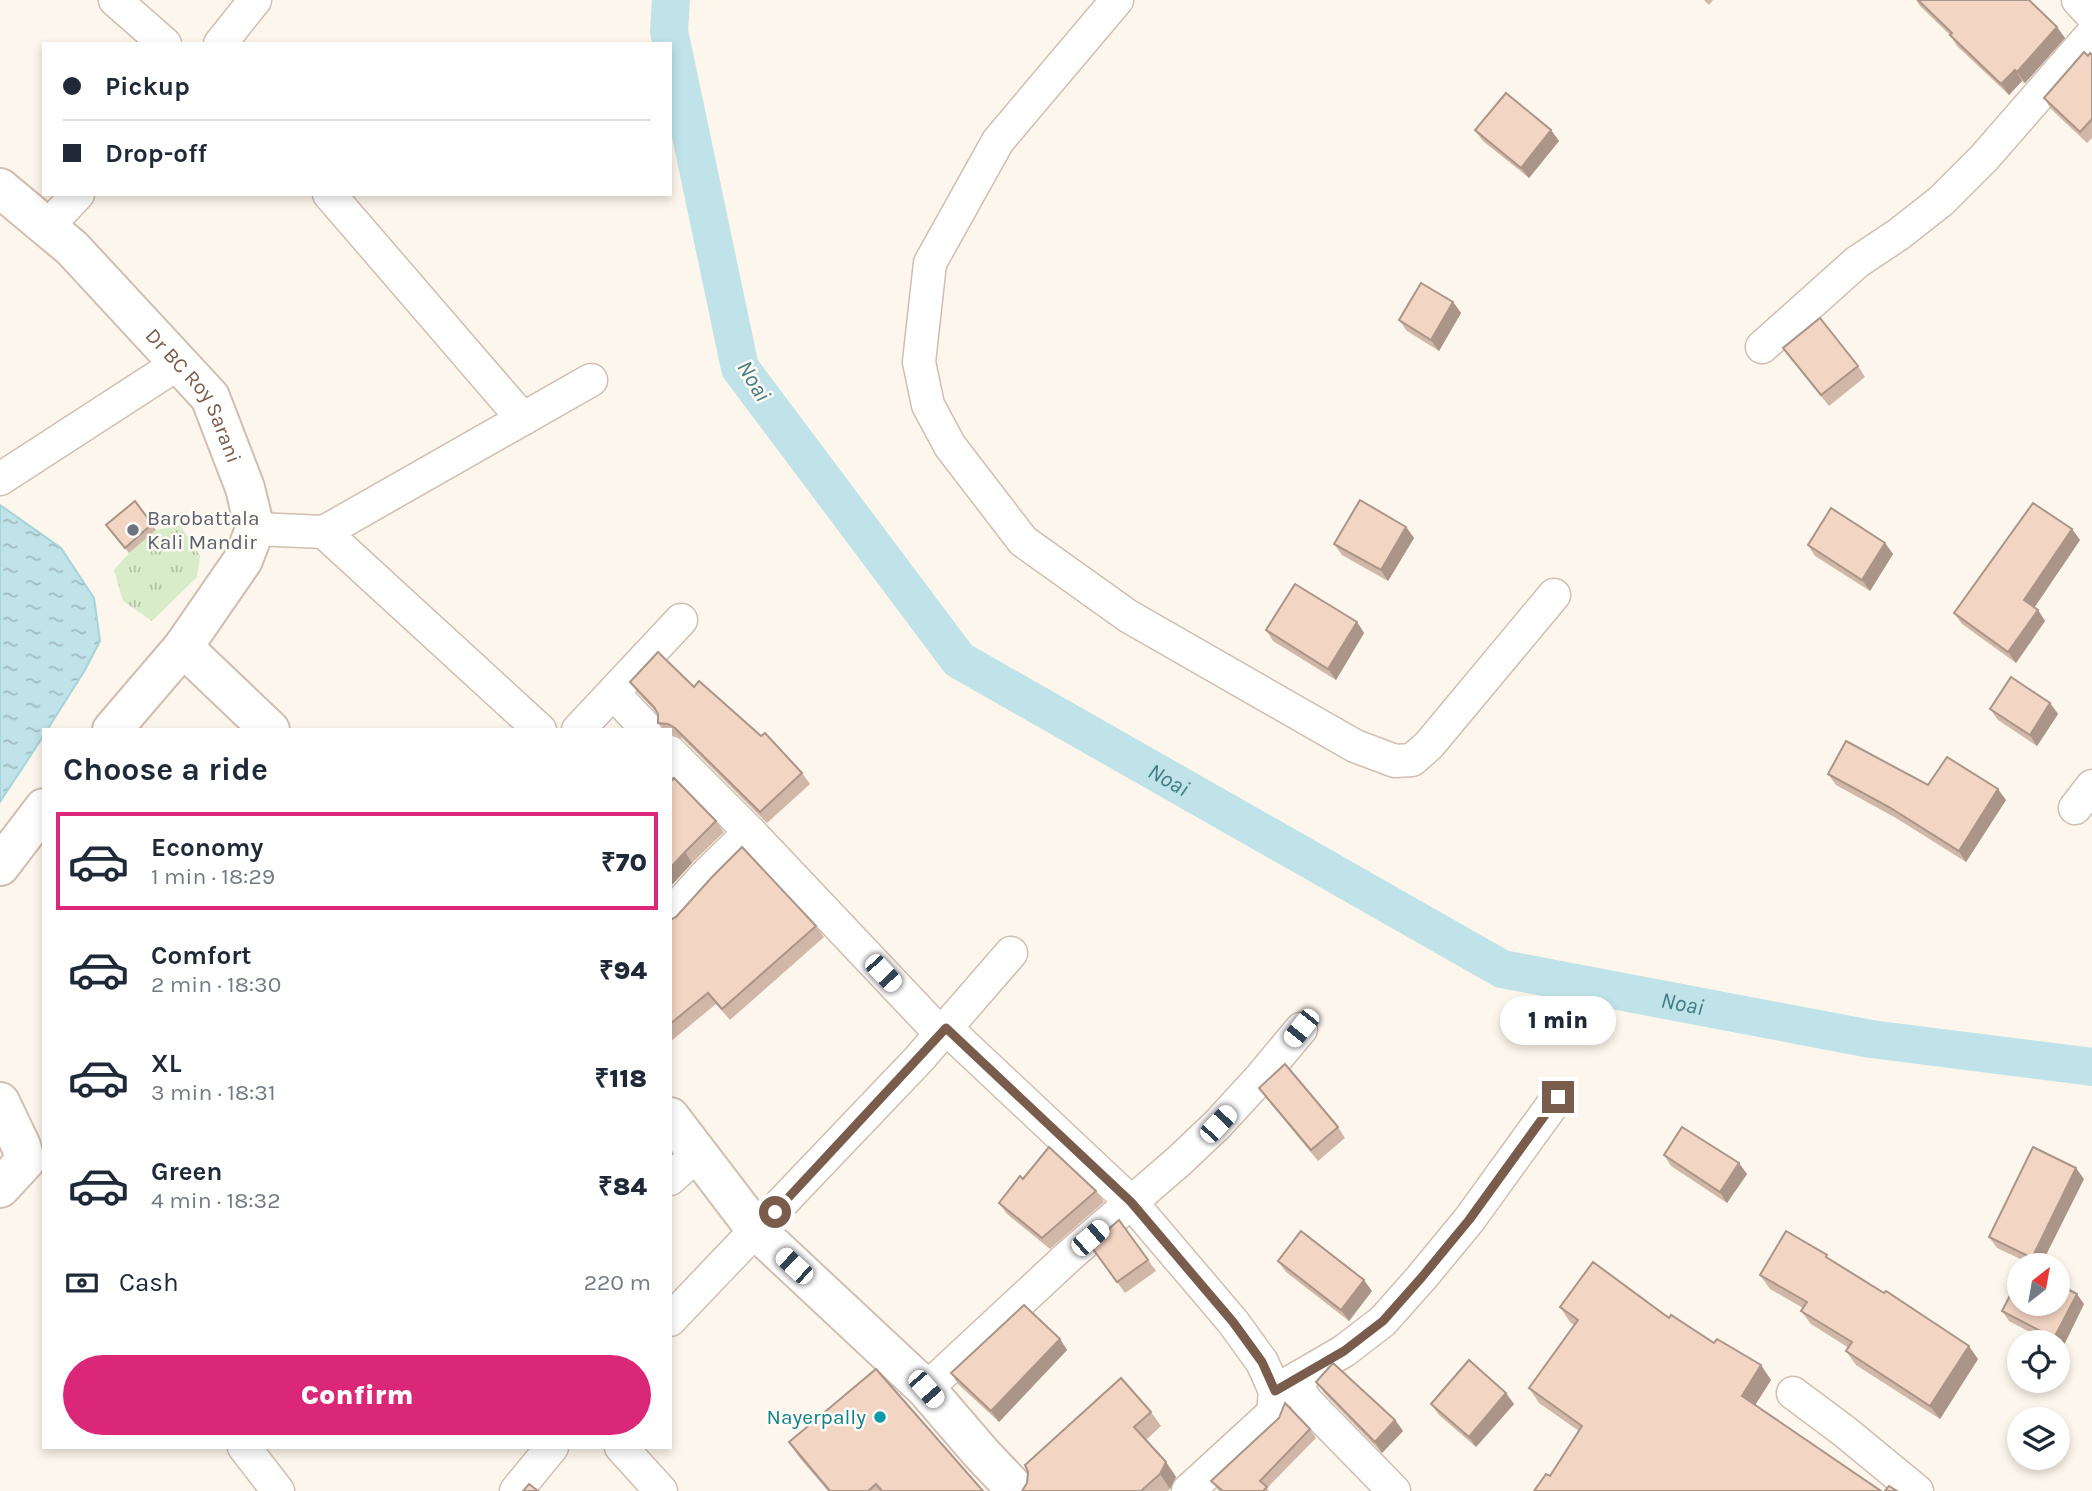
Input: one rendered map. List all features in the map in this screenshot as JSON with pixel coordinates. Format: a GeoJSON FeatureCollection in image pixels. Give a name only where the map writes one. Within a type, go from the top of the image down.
{"type":"FeatureCollection","features":[{"type":"Feature","properties":{"kind":"street"},"geometry":{"type":"LineString","coordinates":[[115,0],[163,42]]}},
{"type":"Feature","properties":{"kind":"street"},"geometry":{"type":"LineString","coordinates":[[222,42],[255,0]]}},
{"type":"Feature","properties":{"kind":"street"},"geometry":{"type":"LineString","coordinates":[[1117,0],[998,141],[930,264],[919,362],[928,405],[950,446],[1023,541],[1117,608],[1355,746],[1395,761],[1412,760],[1429,745],[1554,594]]}},
{"type":"Feature","properties":{"kind":"street"},"geometry":{"type":"LineString","coordinates":[[2078,0],[2092,15]]}},
{"type":"Feature","properties":{"kind":"street"},"geometry":{"type":"LineString","coordinates":[[1762,348],[1857,262],[1941,201],[1984,158],[2092,34]]}},
{"type":"Feature","properties":{"kind":"street","name":"Dr BC Roy Sarani"},"geometry":{"type":"LineString","coordinates":[[0,188],[72,248],[210,397],[244,488],[255,529]]}},
{"type":"Feature","properties":{"kind":"street"},"geometry":{"type":"LineString","coordinates":[[47,227],[76,196]]}},
{"type":"Feature","properties":{"kind":"street"},"geometry":{"type":"LineString","coordinates":[[331,196],[523,419]]}},
{"type":"Feature","properties":{"kind":"street"},"geometry":{"type":"LineString","coordinates":[[0,479],[178,363]]}},
{"type":"Feature","properties":{"kind":"street"},"geometry":{"type":"LineString","coordinates":[[113,728],[183,647],[243,560],[255,529],[324,532],[591,380]]}},
{"type":"Feature","properties":{"kind":"street"},"geometry":{"type":"LineString","coordinates":[[324,532],[538,728]]}},
{"type":"Feature","properties":{"kind":"street"},"geometry":{"type":"LineString","coordinates":[[580,728],[681,620]]}},
{"type":"Feature","properties":{"kind":"street"},"geometry":{"type":"LineString","coordinates":[[183,647],[268,728]]}},
{"type":"Feature","properties":{"kind":"street"},"geometry":{"type":"LineString","coordinates":[[613,693],[647,728]]}},
{"type":"Feature","properties":{"kind":"street"},"geometry":{"type":"LineString","coordinates":[[672,754],[943,1031],[1131,1202],[1233,1322],[1262,1362],[1284,1386],[1307,1402],[1394,1491]]}},
{"type":"Feature","properties":{"kind":"street"},"geometry":{"type":"LineString","coordinates":[[0,866],[42,814]]}},
{"type":"Feature","properties":{"kind":"street"},"geometry":{"type":"LineString","coordinates":[[672,913],[750,832]]}},
{"type":"Feature","properties":{"kind":"street"},"geometry":{"type":"LineString","coordinates":[[672,1318],[919,1059],[1011,953]]}},
{"type":"Feature","properties":{"kind":"street"},"geometry":{"type":"LineString","coordinates":[[926,1389],[1069,1256],[1218,1124],[1301,1028]]}},
{"type":"Feature","properties":{"kind":"street"},"geometry":{"type":"LineString","coordinates":[[1188,1491],[1273,1413],[1284,1386],[1344,1351],[1383,1321],[1469,1220],[1558,1097]]}},
{"type":"Feature","properties":{"kind":"street"},"geometry":{"type":"LineString","coordinates":[[0,1102],[32,1160],[25,1161],[0,1188]]}},
{"type":"Feature","properties":{"kind":"street"},"geometry":{"type":"LineString","coordinates":[[672,1120],[757,1231],[926,1389],[1017,1491]]}},
{"type":"Feature","properties":{"kind":"street"},"geometry":{"type":"LineString","coordinates":[[672,1178],[698,1154]]}},
{"type":"Feature","properties":{"kind":"street"},"geometry":{"type":"LineString","coordinates":[[1793,1393],[1917,1491]]}},
{"type":"Feature","properties":{"kind":"street"},"geometry":{"type":"LineString","coordinates":[[246,1449],[278,1491]]}},
{"type":"Feature","properties":{"kind":"street"},"geometry":{"type":"LineString","coordinates":[[516,1491],[550,1449]]}},
{"type":"Feature","properties":{"kind":"street"},"geometry":{"type":"LineString","coordinates":[[623,1449],[661,1491]]}},
{"type":"Feature","properties":{"kind":"green space"},"geometry":{"type":"Polygon","coordinates":[[[180,525],[200,556],[197,577],[152,621],[123,601],[114,570],[156,530],[180,525]]]}},
{"type":"Feature","properties":{"kind":"water"},"geometry":{"type":"Polygon","coordinates":[[[0,505],[61,548],[94,598],[100,641],[48,728],[42,728],[42,738],[0,802],[0,505]]]}},
{"type":"Feature","properties":{"kind":"building"},"geometry":{"type":"Polygon","coordinates":[[[1918,0],[2029,0],[2057,27],[2017,72],[2015,70],[2001,84],[1918,0]]]}},
{"type":"Feature","properties":{"kind":"building"},"geometry":{"type":"Polygon","coordinates":[[[2084,52],[2088,56],[2090,53],[2092,55],[2092,119],[2080,132],[2044,98],[2084,52]]]}},
{"type":"Feature","properties":{"kind":"building"},"geometry":{"type":"Polygon","coordinates":[[[1506,93],[1551,130],[1521,168],[1475,130],[1506,93]]]}},
{"type":"Feature","properties":{"kind":"building"},"geometry":{"type":"Polygon","coordinates":[[[1421,283],[1453,302],[1431,340],[1399,320],[1421,283]]]}},
{"type":"Feature","properties":{"kind":"building"},"geometry":{"type":"Polygon","coordinates":[[[1820,318],[1858,366],[1821,395],[1783,348],[1820,318]]]}},
{"type":"Feature","properties":{"kind":"building"},"geometry":{"type":"Polygon","coordinates":[[[1360,500],[1406,527],[1381,570],[1334,544],[1360,500]]]}},
{"type":"Feature","properties":{"kind":"building","name":"Barobattala Kali Mandir"},"geometry":{"type":"Polygon","coordinates":[[[135,501],[152,524],[125,548],[106,525],[135,501]]]}},
{"type":"Feature","properties":{"kind":"building"},"geometry":{"type":"Polygon","coordinates":[[[2033,503],[2072,529],[2024,600],[2038,610],[2008,652],[1954,613],[2033,503]]]}},
{"type":"Feature","properties":{"kind":"building"},"geometry":{"type":"Polygon","coordinates":[[[1831,508],[1885,543],[1862,580],[1808,545],[1831,508]]]}},
{"type":"Feature","properties":{"kind":"building"},"geometry":{"type":"Polygon","coordinates":[[[1295,584],[1357,622],[1328,669],[1266,630],[1295,584]]]}},
{"type":"Feature","properties":{"kind":"building"},"geometry":{"type":"Polygon","coordinates":[[[658,652],[694,687],[699,681],[761,736],[765,733],[802,773],[760,812],[675,728],[658,723],[658,714],[654,707],[630,682],[658,652]]]}},
{"type":"Feature","properties":{"kind":"building"},"geometry":{"type":"Polygon","coordinates":[[[2011,677],[2050,703],[2030,735],[1990,709],[2011,677]]]}},
{"type":"Feature","properties":{"kind":"building"},"geometry":{"type":"Polygon","coordinates":[[[1846,741],[1928,785],[1947,757],[1998,789],[1959,851],[1889,807],[1828,774],[1846,741]]]}},
{"type":"Feature","properties":{"kind":"building"},"geometry":{"type":"Polygon","coordinates":[[[674,778],[716,821],[672,866],[674,778]]]}},
{"type":"Feature","properties":{"kind":"building"},"geometry":{"type":"Polygon","coordinates":[[[742,847],[816,926],[722,1009],[708,993],[672,1022],[672,919],[742,847]]]}},
{"type":"Feature","properties":{"kind":"building"},"geometry":{"type":"Polygon","coordinates":[[[1285,1064],[1338,1127],[1311,1150],[1259,1088],[1285,1064]]]}},
{"type":"Feature","properties":{"kind":"building"},"geometry":{"type":"Polygon","coordinates":[[[1682,1127],[1739,1163],[1720,1192],[1664,1155],[1682,1127]]]}},
{"type":"Feature","properties":{"kind":"building"},"geometry":{"type":"Polygon","coordinates":[[[1049,1147],[1096,1191],[1042,1238],[999,1203],[1020,1176],[1023,1179],[1049,1147]]]}},
{"type":"Feature","properties":{"kind":"building"},"geometry":{"type":"Polygon","coordinates":[[[2033,1147],[2076,1168],[2034,1253],[2022,1253],[1989,1237],[2033,1147]]]}},
{"type":"Feature","properties":{"kind":"building"},"geometry":{"type":"Polygon","coordinates":[[[1119,1220],[1148,1260],[1117,1282],[1090,1245],[1119,1220]]]}},
{"type":"Feature","properties":{"kind":"building"},"geometry":{"type":"Polygon","coordinates":[[[1301,1231],[1364,1280],[1341,1310],[1278,1261],[1301,1231]]]}},
{"type":"Feature","properties":{"kind":"building"},"geometry":{"type":"Polygon","coordinates":[[[1786,1231],[1884,1293],[1886,1291],[1969,1346],[1930,1406],[1846,1351],[1852,1342],[1801,1311],[1807,1302],[1760,1275],[1786,1231]]]}},
{"type":"Feature","properties":{"kind":"building"},"geometry":{"type":"Polygon","coordinates":[[[1593,1262],[1669,1318],[1671,1315],[1714,1343],[1717,1339],[1761,1365],[1742,1396],[1881,1491],[1534,1491],[1546,1474],[1550,1476],[1582,1426],[1529,1388],[1578,1320],[1560,1307],[1593,1262]]]}},
{"type":"Feature","properties":{"kind":"building"},"geometry":{"type":"Polygon","coordinates":[[[2070,1290],[2077,1294],[2070,1307],[2070,1290]]]}},
{"type":"Feature","properties":{"kind":"building"},"geometry":{"type":"Polygon","coordinates":[[[2007,1301],[2007,1314],[2002,1311],[2007,1301]]]}},
{"type":"Feature","properties":{"kind":"building"},"geometry":{"type":"Polygon","coordinates":[[[1024,1305],[1060,1339],[991,1411],[951,1373],[1024,1305]]]}},
{"type":"Feature","properties":{"kind":"building"},"geometry":{"type":"Polygon","coordinates":[[[2012,1316],[2066,1316],[2058,1330],[2039,1330],[2012,1316]]]}},
{"type":"Feature","properties":{"kind":"building"},"geometry":{"type":"Polygon","coordinates":[[[1469,1360],[1506,1393],[1469,1437],[1431,1404],[1469,1360]]]}},
{"type":"Feature","properties":{"kind":"building"},"geometry":{"type":"Polygon","coordinates":[[[1333,1363],[1395,1420],[1375,1442],[1316,1382],[1333,1363]]]}},
{"type":"Feature","properties":{"kind":"building","name":"Nayerpally"},"geometry":{"type":"Polygon","coordinates":[[[876,1369],[983,1491],[882,1491],[876,1484],[868,1491],[830,1491],[789,1442],[876,1369]]]}},
{"type":"Feature","properties":{"kind":"building"},"geometry":{"type":"Polygon","coordinates":[[[1121,1378],[1151,1412],[1134,1427],[1166,1462],[1160,1474],[1141,1491],[1022,1491],[1027,1483],[1028,1472],[1025,1465],[1121,1378]]]}},
{"type":"Feature","properties":{"kind":"building"},"geometry":{"type":"Polygon","coordinates":[[[1285,1403],[1310,1429],[1260,1481],[1267,1487],[1263,1491],[1223,1491],[1211,1481],[1279,1418],[1285,1403]]]}},
{"type":"Feature","properties":{"kind":"building"},"geometry":{"type":"Polygon","coordinates":[[[529,1484],[538,1491],[523,1491],[529,1484]]]}},
{"type":"Feature","properties":{"kind":"waterway","name":"Noai"},"geometry":{"type":"LineString","coordinates":[[671,0],[669,31],[671,42]]}},
{"type":"Feature","properties":{"kind":"waterway","name":"Noai"},"geometry":{"type":"LineString","coordinates":[[672,45],[740,368],[959,660],[1502,969],[1871,1039],[2092,1067]]}},
{"type":"Feature","properties":{"kind":"place","name":"Barobattala Kali Mandir"},"geometry":{"type":"Point","coordinates":[133,530]}},
{"type":"Feature","properties":{"kind":"place","name":"Nayerpally"},"geometry":{"type":"Point","coordinates":[880,1417]}},
{"type":"Feature","properties":{"kind":"route"},"geometry":{"type":"LineString","coordinates":[[775,1212],[946,1028],[1131,1202],[1233,1322],[1262,1362],[1275,1391],[1344,1351],[1383,1321],[1469,1220],[1558,1097]]}}]}
